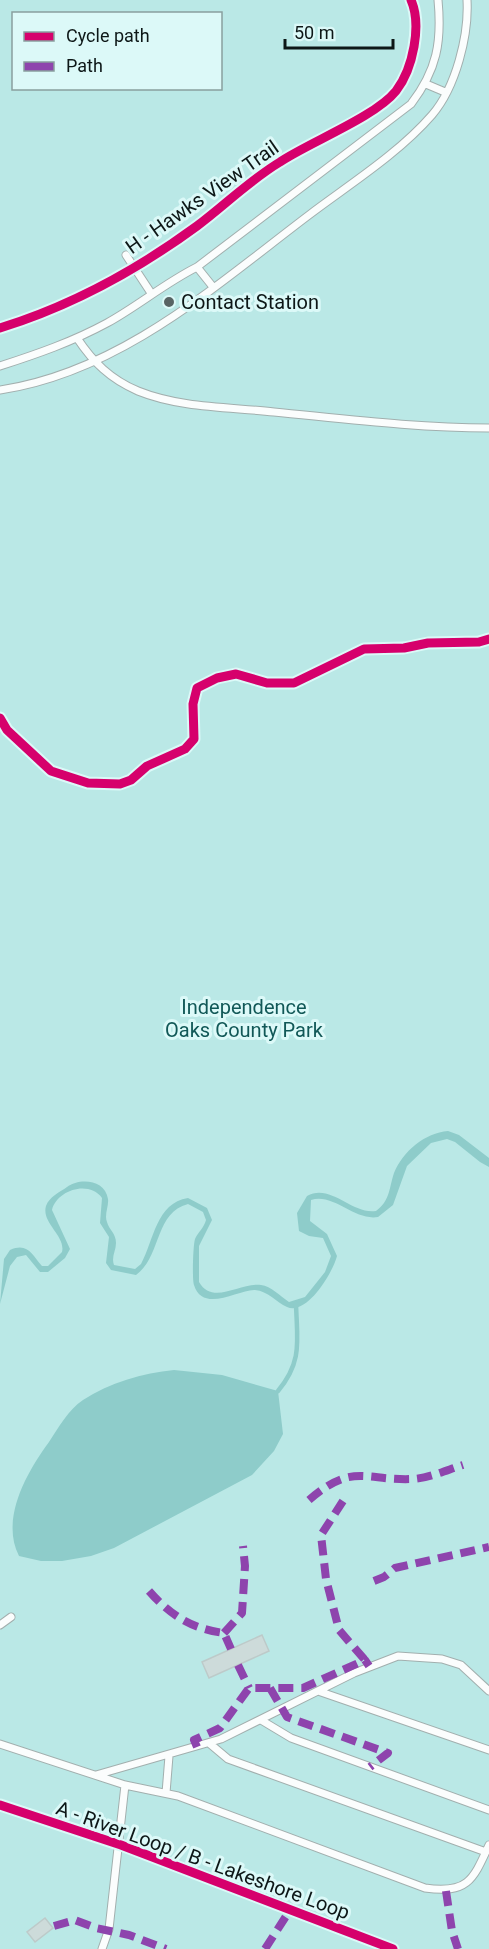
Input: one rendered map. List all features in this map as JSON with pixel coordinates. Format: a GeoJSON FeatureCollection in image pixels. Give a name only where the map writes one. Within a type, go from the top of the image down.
{"type":"FeatureCollection","features":[{"type":"Feature","properties":{"kind":"lane"},"geometry":{"type":"LineString","coordinates":[[0,366],[60,347],[109,322],[151,293],[197,267],[411,104],[426,84],[435,62],[440,25],[438,0]]}},
{"type":"Feature","properties":{"kind":"lane"},"geometry":{"type":"LineString","coordinates":[[0,390],[60,376],[112,355],[213,287],[388,155],[433,114],[445,92],[456,69],[468,26],[467,0]]}},
{"type":"Feature","properties":{"kind":"lane"},"geometry":{"type":"LineString","coordinates":[[426,84],[445,92]]}},
{"type":"Feature","properties":{"kind":"lane"},"geometry":{"type":"LineString","coordinates":[[126,255],[151,293]]}},
{"type":"Feature","properties":{"kind":"lane"},"geometry":{"type":"LineString","coordinates":[[197,267],[213,287]]}},
{"type":"Feature","properties":{"kind":"lane"},"geometry":{"type":"LineString","coordinates":[[76,338],[94,363],[109,375],[138,391],[181,403],[438,428],[489,428]]}},
{"type":"Feature","properties":{"kind":"lane"},"geometry":{"type":"LineString","coordinates":[[0,1625],[11,1617]]}},
{"type":"Feature","properties":{"kind":"lane"},"geometry":{"type":"LineString","coordinates":[[96,1775],[209,1743],[261,1720],[375,1663],[398,1656],[419,1656],[461,1665],[489,1691]]}},
{"type":"Feature","properties":{"kind":"lane"},"geometry":{"type":"LineString","coordinates":[[318,1692],[489,1750]]}},
{"type":"Feature","properties":{"kind":"lane"},"geometry":{"type":"LineString","coordinates":[[261,1720],[291,1738],[489,1810]]}},
{"type":"Feature","properties":{"kind":"lane"},"geometry":{"type":"LineString","coordinates":[[0,1744],[125,1785],[166,1792],[425,1888],[446,1891],[469,1882],[476,1875],[487,1849],[228,1760],[209,1743]]}},
{"type":"Feature","properties":{"kind":"lane"},"geometry":{"type":"LineString","coordinates":[[166,1792],[169,1756]]}},
{"type":"Feature","properties":{"kind":"lane"},"geometry":{"type":"LineString","coordinates":[[102,1949],[109,1929],[125,1785]]}},
{"type":"Feature","properties":{"kind":"green space","name":"Independence Oaks County Park"},"geometry":{"type":"Polygon","coordinates":[[[0,0],[489,0],[489,1949],[0,1949],[0,0]]]}},
{"type":"Feature","properties":{"kind":"shaded area"},"geometry":{"type":"Polygon","coordinates":[[[448,1131],[459,1135],[489,1158],[489,1167],[455,1142],[447,1139],[431,1143],[407,1166],[393,1205],[378,1217],[361,1215],[328,1200],[311,1200],[310,1221],[327,1234],[337,1256],[325,1282],[303,1305],[295,1308],[287,1307],[268,1294],[255,1290],[213,1299],[199,1294],[193,1282],[194,1248],[195,1239],[206,1220],[203,1212],[188,1204],[169,1216],[150,1257],[136,1275],[111,1270],[106,1263],[109,1237],[100,1223],[102,1198],[89,1189],[67,1193],[60,1197],[52,1210],[70,1249],[65,1258],[48,1272],[40,1272],[26,1255],[17,1257],[10,1266],[0,1304],[4,1259],[10,1250],[21,1248],[29,1251],[42,1266],[48,1266],[62,1252],[60,1240],[47,1218],[46,1206],[52,1197],[78,1182],[97,1184],[106,1192],[108,1202],[106,1219],[116,1240],[114,1265],[135,1269],[141,1264],[162,1215],[177,1201],[188,1198],[207,1208],[212,1220],[199,1246],[199,1282],[205,1289],[219,1293],[261,1285],[272,1289],[289,1302],[305,1297],[325,1272],[331,1256],[323,1238],[309,1236],[299,1231],[297,1213],[307,1196],[325,1193],[358,1209],[376,1211],[387,1199],[394,1173],[403,1157],[423,1139],[448,1131]]]}},
{"type":"Feature","properties":{"kind":"shaded area"},"geometry":{"type":"Polygon","coordinates":[[[174,1370],[222,1375],[278,1391],[283,1434],[274,1451],[252,1475],[114,1548],[91,1556],[62,1561],[41,1561],[19,1556],[14,1542],[13,1527],[14,1512],[19,1496],[32,1467],[68,1414],[83,1400],[115,1384],[138,1376],[174,1370]]]}},
{"type":"Feature","properties":{"kind":"building"},"geometry":{"type":"Polygon","coordinates":[[[262,1635],[269,1651],[209,1678],[202,1662],[262,1635]]]}},
{"type":"Feature","properties":{"kind":"building"},"geometry":{"type":"Polygon","coordinates":[[[45,1918],[53,1928],[35,1942],[27,1932],[45,1918]]]}},
{"type":"Feature","properties":{"kind":"waterway"},"geometry":{"type":"LineString","coordinates":[[278,1391],[292,1370],[295,1360],[297,1350],[296,1304]]}},
{"type":"Feature","properties":{"kind":"marked path"},"geometry":{"type":"LineString","coordinates":[[309,1500],[324,1488],[348,1477],[413,1479],[463,1465]]}},
{"type":"Feature","properties":{"kind":"marked path"},"geometry":{"type":"LineString","coordinates":[[343,1501],[321,1535],[326,1579],[339,1630],[365,1660]]}},
{"type":"Feature","properties":{"kind":"marked path"},"geometry":{"type":"LineString","coordinates":[[224,1633],[242,1613],[245,1566],[243,1546]]}},
{"type":"Feature","properties":{"kind":"marked path"},"geometry":{"type":"LineString","coordinates":[[374,1581],[384,1577],[395,1568],[489,1547]]}},
{"type":"Feature","properties":{"kind":"marked path"},"geometry":{"type":"LineString","coordinates":[[149,1591],[182,1620],[224,1633],[231,1649]]}},
{"type":"Feature","properties":{"kind":"marked path"},"geometry":{"type":"LineString","coordinates":[[197,1747],[194,1740],[220,1728],[249,1688],[303,1688],[365,1660],[369,1666]]}},
{"type":"Feature","properties":{"kind":"marked path"},"geometry":{"type":"LineString","coordinates":[[238,1665],[249,1688]]}},
{"type":"Feature","properties":{"kind":"marked path"},"geometry":{"type":"LineString","coordinates":[[270,1688],[287,1717],[388,1753],[370,1767]]}},
{"type":"Feature","properties":{"kind":"marked path"},"geometry":{"type":"LineString","coordinates":[[446,1891],[452,1931],[458,1949]]}},
{"type":"Feature","properties":{"kind":"marked path"},"geometry":{"type":"LineString","coordinates":[[265,1949],[290,1910]]}},
{"type":"Feature","properties":{"kind":"marked path"},"geometry":{"type":"LineString","coordinates":[[54,1926],[75,1920],[96,1928],[129,1935],[166,1949]]}},
{"type":"Feature","properties":{"kind":"cycle path","name":"H - Hawks View Trail"},"geometry":{"type":"LineString","coordinates":[[0,328],[78,298],[127,272],[197,226],[269,169],[358,120],[386,101],[402,82],[414,47],[416,22],[411,0]]}},
{"type":"Feature","properties":{"kind":"cycle path"},"geometry":{"type":"LineString","coordinates":[[0,718],[7,730],[51,771],[88,783],[120,784],[131,780],[147,766],[185,749],[194,739],[193,704],[197,688],[217,678],[236,674],[267,683],[294,683],[364,649],[404,648],[428,643],[479,642],[489,639]]}},
{"type":"Feature","properties":{"kind":"cycle path","name":"A - River Loop / B - Lakeshore Loop"},"geometry":{"type":"LineString","coordinates":[[0,1805],[121,1845],[393,1949]]}},
{"type":"Feature","properties":{"kind":"place","name":"Contact Station"},"geometry":{"type":"Point","coordinates":[169,302]}}]}
